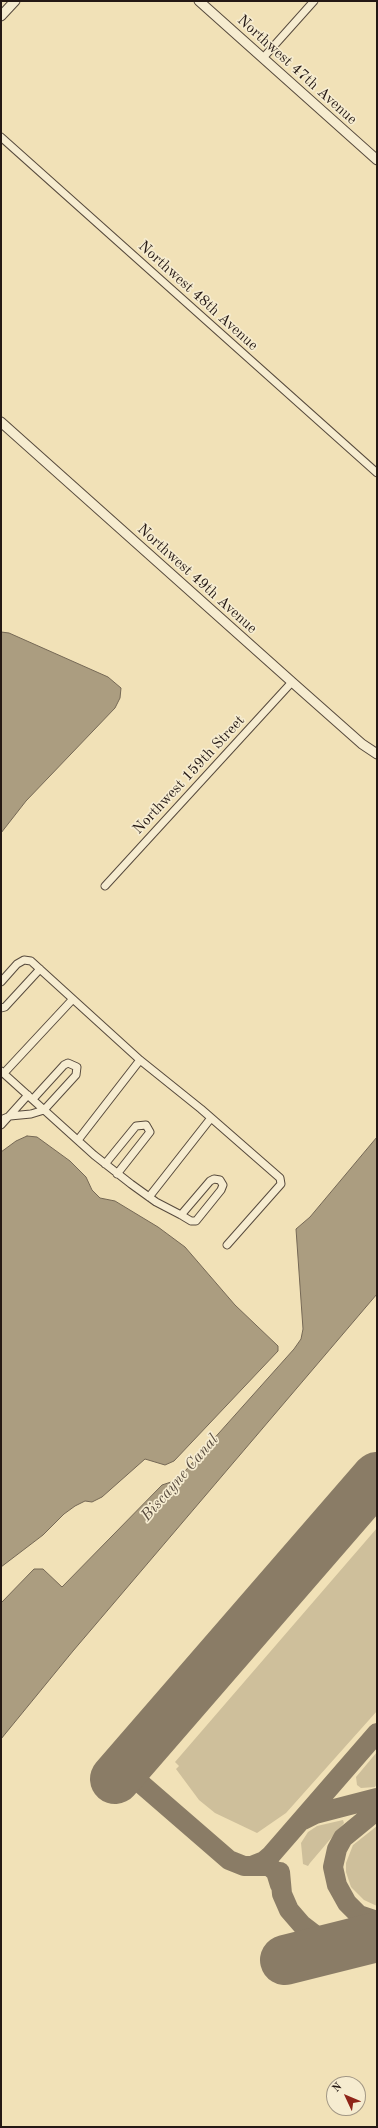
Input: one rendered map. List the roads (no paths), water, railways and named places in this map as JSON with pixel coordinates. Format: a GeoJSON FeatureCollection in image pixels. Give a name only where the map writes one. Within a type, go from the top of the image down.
{"type":"FeatureCollection","features":[{"type":"Feature","properties":{"kind":"street"},"geometry":{"type":"LineString","coordinates":[[1,16],[15,1]]}},
{"type":"Feature","properties":{"kind":"street","name":"Northwest 47th Avenue"},"geometry":{"type":"LineString","coordinates":[[199,1],[377,160]]}},
{"type":"Feature","properties":{"kind":"street"},"geometry":{"type":"LineString","coordinates":[[263,58],[314,1]]}},
{"type":"Feature","properties":{"kind":"street","name":"Northwest 48th Avenue"},"geometry":{"type":"LineString","coordinates":[[1,137],[377,473]]}},
{"type":"Feature","properties":{"kind":"street","name":"Northwest 49th Avenue"},"geometry":{"type":"LineString","coordinates":[[1,422],[362,744],[377,754]]}},
{"type":"Feature","properties":{"kind":"street","name":"Northwest 159th Street"},"geometry":{"type":"LineString","coordinates":[[105,886],[292,682]]}},
{"type":"Feature","properties":{"kind":"street"},"geometry":{"type":"LineString","coordinates":[[1,982],[24,960],[31,961],[72,1000],[140,1060],[211,1118],[280,1178],[281,1184],[227,1245]]}},
{"type":"Feature","properties":{"kind":"street"},"geometry":{"type":"LineString","coordinates":[[1,1008],[5,1007],[40,969]]}},
{"type":"Feature","properties":{"kind":"street"},"geometry":{"type":"LineString","coordinates":[[72,1000],[2,1072],[117,1174],[149,1198],[191,1221],[196,1221],[221,1190],[223,1185],[220,1180],[214,1178],[210,1181],[181,1215]]}},
{"type":"Feature","properties":{"kind":"street"},"geometry":{"type":"LineString","coordinates":[[78,1140],[140,1060]]}},
{"type":"Feature","properties":{"kind":"street"},"geometry":{"type":"LineString","coordinates":[[1,1120],[10,1116],[36,1114],[44,1110],[76,1075],[77,1067],[68,1063],[64,1066],[30,1097],[10,1116],[1,1125]]}},
{"type":"Feature","properties":{"kind":"street"},"geometry":{"type":"LineString","coordinates":[[149,1198],[211,1118]]}},
{"type":"Feature","properties":{"kind":"street"},"geometry":{"type":"LineString","coordinates":[[105,1164],[136,1126],[146,1125],[150,1132],[117,1174]]}},
{"type":"Feature","properties":{"kind":"water"},"geometry":{"type":"Polygon","coordinates":[[[1,632],[9,633],[108,677],[121,688],[120,698],[115,708],[26,801],[1,833],[1,632]]]}},
{"type":"Feature","properties":{"kind":"water"},"geometry":{"type":"Polygon","coordinates":[[[27,1136],[37,1137],[70,1161],[86,1177],[92,1190],[100,1198],[115,1201],[158,1227],[185,1247],[235,1305],[278,1346],[278,1351],[174,1461],[165,1465],[145,1459],[102,1497],[92,1502],[85,1501],[64,1514],[43,1535],[1,1567],[1,1152],[16,1141],[27,1136]]]}},
{"type":"Feature","properties":{"kind":"water","name":"Biscayne Canal"},"geometry":{"type":"Polygon","coordinates":[[[377,1137],[377,1294],[73,1651],[1,1739],[1,1603],[34,1569],[43,1569],[62,1587],[162,1485],[177,1480],[294,1349],[301,1339],[303,1329],[296,1229],[310,1217],[377,1137]]]}}]}
